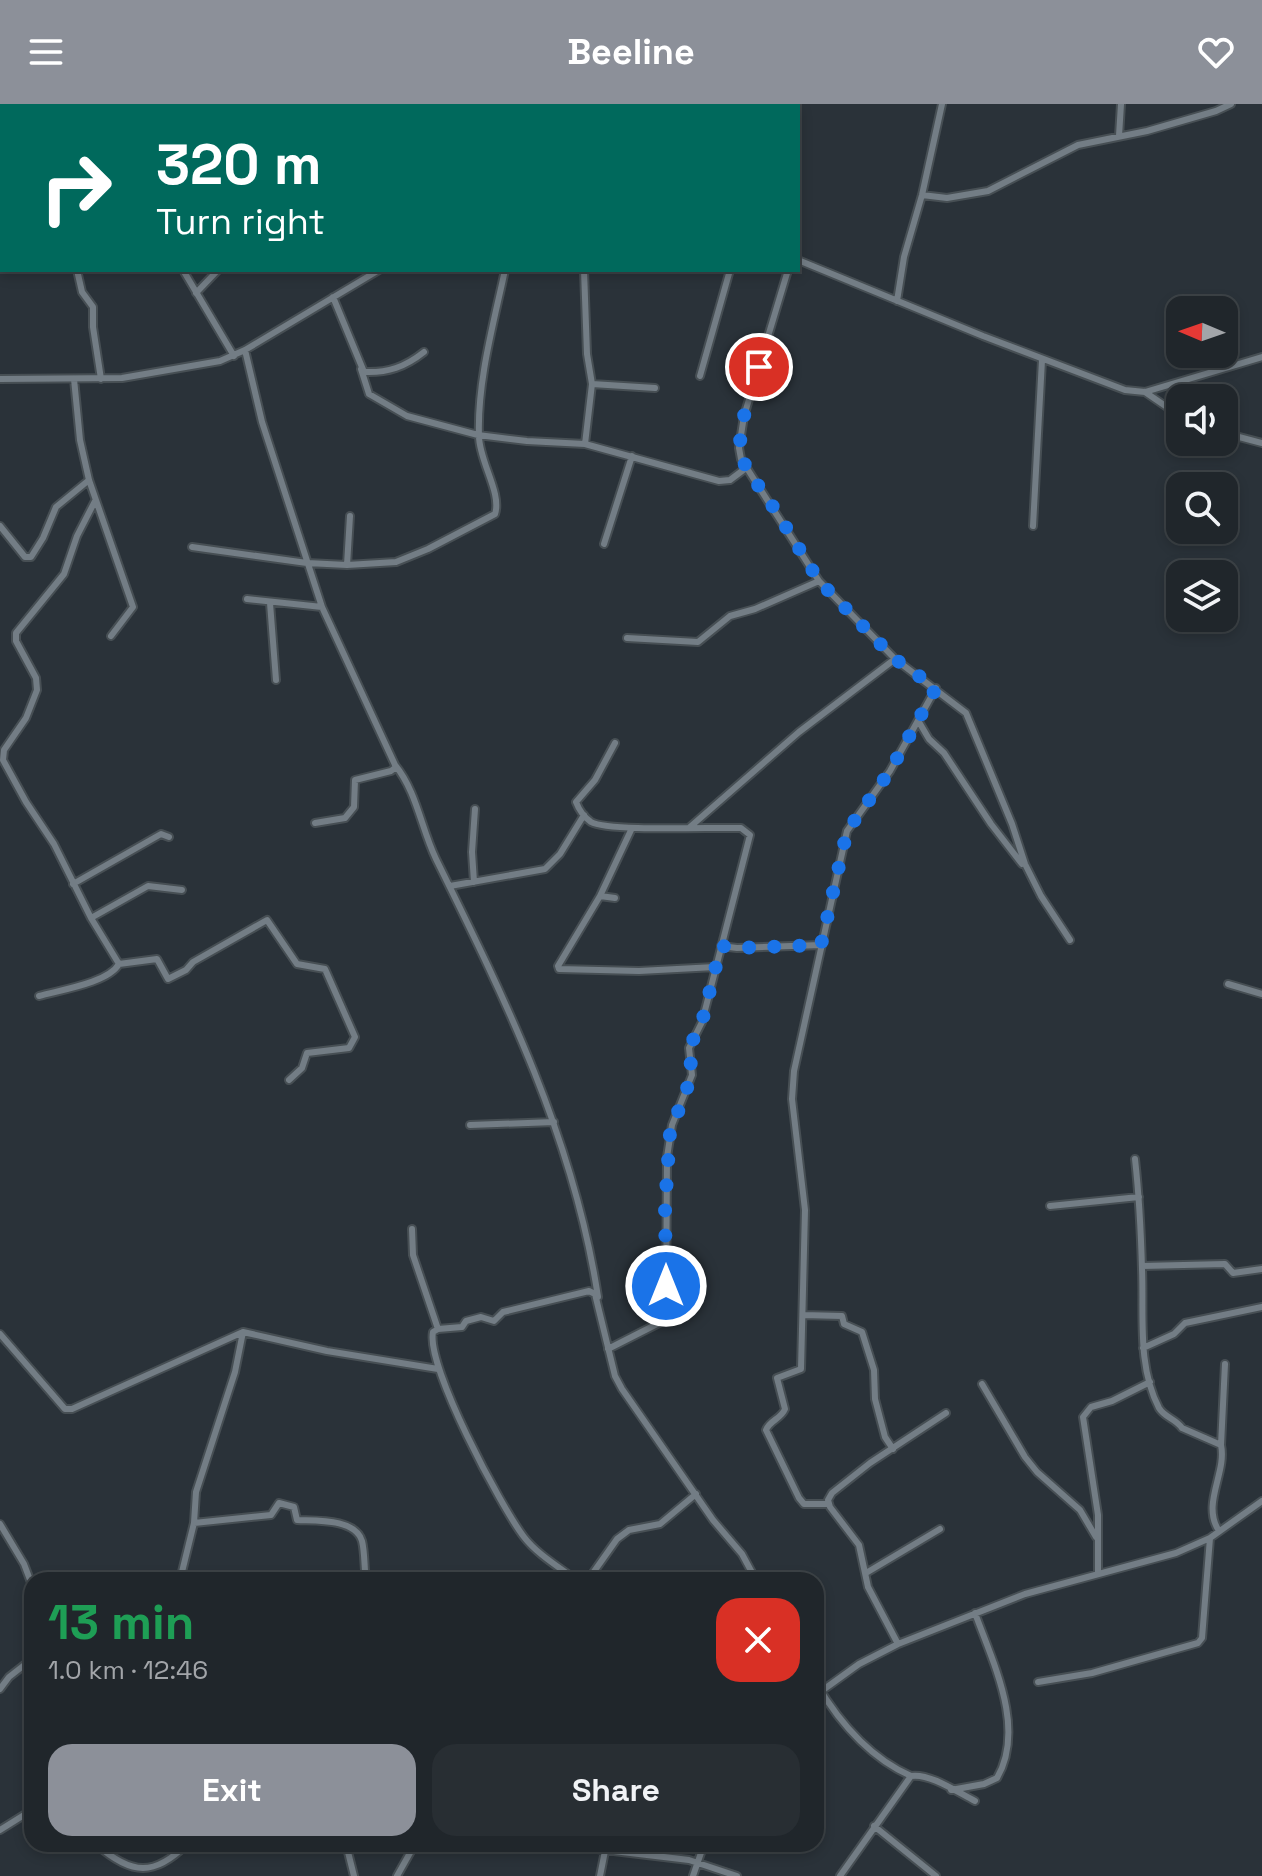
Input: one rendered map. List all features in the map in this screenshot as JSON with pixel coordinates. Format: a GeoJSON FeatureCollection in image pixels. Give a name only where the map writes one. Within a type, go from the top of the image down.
{"type":"FeatureCollection","features":[{"type":"Feature","properties":{"kind":"street"},"geometry":{"type":"LineString","coordinates":[[897,301],[904,257],[922,195],[942,104]]}},
{"type":"Feature","properties":{"kind":"street"},"geometry":{"type":"LineString","coordinates":[[1119,136],[1121,104]]}},
{"type":"Feature","properties":{"kind":"street"},"geometry":{"type":"LineString","coordinates":[[1210,104],[1216,111]]}},
{"type":"Feature","properties":{"kind":"street"},"geometry":{"type":"LineString","coordinates":[[922,195],[947,198],[988,191],[1066,150],[1147,131],[1231,104]]}},
{"type":"Feature","properties":{"kind":"street"},"geometry":{"type":"LineString","coordinates":[[800,261],[1042,360],[1125,390],[1145,392],[1262,357]]}},
{"type":"Feature","properties":{"kind":"street"},"geometry":{"type":"LineString","coordinates":[[77,272],[82,292],[93,307],[101,379]]}},
{"type":"Feature","properties":{"kind":"street"},"geometry":{"type":"LineString","coordinates":[[184,272],[234,356]]}},
{"type":"Feature","properties":{"kind":"street"},"geometry":{"type":"LineString","coordinates":[[196,293],[216,272]]}},
{"type":"Feature","properties":{"kind":"street"},"geometry":{"type":"LineString","coordinates":[[0,379],[101,379],[185,369],[234,356],[376,272]]}},
{"type":"Feature","properties":{"kind":"street"},"geometry":{"type":"LineString","coordinates":[[192,547],[307,563],[347,565],[396,562],[495,514],[496,496],[483,462],[478,435],[490,337],[505,272]]}},
{"type":"Feature","properties":{"kind":"street"},"geometry":{"type":"LineString","coordinates":[[584,272],[587,354],[592,384],[585,444]]}},
{"type":"Feature","properties":{"kind":"street"},"geometry":{"type":"LineString","coordinates":[[700,376],[729,272]]}},
{"type":"Feature","properties":{"kind":"street"},"geometry":{"type":"LineString","coordinates":[[787,272],[744,416],[739,448],[746,468],[819,581],[895,659],[966,713],[1031,877]]}},
{"type":"Feature","properties":{"kind":"street"},"geometry":{"type":"LineString","coordinates":[[333,297],[369,394],[407,416],[478,435],[585,444],[719,481],[730,480],[746,468]]}},
{"type":"Feature","properties":{"kind":"street"},"geometry":{"type":"LineString","coordinates":[[245,350],[262,422],[322,607],[395,765],[405,777],[427,839],[512,1015],[554,1122],[590,1252],[602,1324]]}},
{"type":"Feature","properties":{"kind":"street"},"geometry":{"type":"LineString","coordinates":[[361,369],[369,373],[389,371],[403,367],[424,352]]}},
{"type":"Feature","properties":{"kind":"street"},"geometry":{"type":"LineString","coordinates":[[1033,526],[1042,360]]}},
{"type":"Feature","properties":{"kind":"street"},"geometry":{"type":"LineString","coordinates":[[74,379],[80,440],[89,480],[133,607],[111,636]]}},
{"type":"Feature","properties":{"kind":"street"},"geometry":{"type":"LineString","coordinates":[[592,384],[655,388]]}},
{"type":"Feature","properties":{"kind":"street"},"geometry":{"type":"LineString","coordinates":[[1145,392],[1166,406]]}},
{"type":"Feature","properties":{"kind":"street"},"geometry":{"type":"LineString","coordinates":[[1238,437],[1262,443]]}},
{"type":"Feature","properties":{"kind":"street"},"geometry":{"type":"LineString","coordinates":[[604,544],[632,456]]}},
{"type":"Feature","properties":{"kind":"street"},"geometry":{"type":"LineString","coordinates":[[0,526],[25,557],[31,557],[56,507],[89,480]]}},
{"type":"Feature","properties":{"kind":"street"},"geometry":{"type":"LineString","coordinates":[[95,501],[77,536],[64,574],[16,633],[16,641],[36,678],[37,690],[26,718],[4,750],[2,759],[54,844],[91,918],[119,964]]}},
{"type":"Feature","properties":{"kind":"street"},"geometry":{"type":"LineString","coordinates":[[347,565],[350,516]]}},
{"type":"Feature","properties":{"kind":"street"},"geometry":{"type":"LineString","coordinates":[[627,638],[698,642],[730,616],[755,609],[819,581]]}},
{"type":"Feature","properties":{"kind":"street"},"geometry":{"type":"LineString","coordinates":[[247,599],[322,607]]}},
{"type":"Feature","properties":{"kind":"street"},"geometry":{"type":"LineString","coordinates":[[270,603],[276,680]]}},
{"type":"Feature","properties":{"kind":"street"},"geometry":{"type":"LineString","coordinates":[[690,827],[799,732],[895,659]]}},
{"type":"Feature","properties":{"kind":"street"},"geometry":{"type":"LineString","coordinates":[[829,1504],[804,1504],[766,1435],[768,1424],[783,1414],[785,1409],[777,1378],[801,1369],[805,1210],[792,1099],[794,1071],[847,831],[890,771],[936,688]]}},
{"type":"Feature","properties":{"kind":"street"},"geometry":{"type":"LineString","coordinates":[[919,722],[1031,877],[1070,940]]}},
{"type":"Feature","properties":{"kind":"street"},"geometry":{"type":"LineString","coordinates":[[608,1349],[663,1321],[666,1316],[665,1207],[670,1133],[692,1075],[689,1048],[702,1022],[750,835],[741,828],[632,828],[598,824],[584,815],[577,807],[578,797],[595,780],[615,743]]}},
{"type":"Feature","properties":{"kind":"street"},"geometry":{"type":"LineString","coordinates":[[315,823],[345,818],[354,807],[355,780],[391,771],[395,765]]}},
{"type":"Feature","properties":{"kind":"street"},"geometry":{"type":"LineString","coordinates":[[474,882],[472,852],[475,809]]}},
{"type":"Feature","properties":{"kind":"street"},"geometry":{"type":"LineString","coordinates":[[450,886],[545,869],[560,854],[584,815]]}},
{"type":"Feature","properties":{"kind":"street"},"geometry":{"type":"LineString","coordinates":[[632,828],[600,896],[559,969],[639,971],[715,967]]}},
{"type":"Feature","properties":{"kind":"street"},"geometry":{"type":"LineString","coordinates":[[73,884],[161,834],[169,837]]}},
{"type":"Feature","properties":{"kind":"street"},"geometry":{"type":"LineString","coordinates":[[91,918],[148,886],[182,890]]}},
{"type":"Feature","properties":{"kind":"street"},"geometry":{"type":"LineString","coordinates":[[600,896],[615,898]]}},
{"type":"Feature","properties":{"kind":"street"},"geometry":{"type":"LineString","coordinates":[[119,964],[157,959],[168,979],[267,920],[297,964],[325,969],[355,1037],[349,1048],[307,1053],[302,1068],[289,1080]]}},
{"type":"Feature","properties":{"kind":"street"},"geometry":{"type":"LineString","coordinates":[[721,946],[821,945]]}},
{"type":"Feature","properties":{"kind":"street"},"geometry":{"type":"LineString","coordinates":[[39,996],[75,988],[116,971],[119,964]]}},
{"type":"Feature","properties":{"kind":"street"},"geometry":{"type":"LineString","coordinates":[[1228,984],[1262,994]]}},
{"type":"Feature","properties":{"kind":"street"},"geometry":{"type":"LineString","coordinates":[[470,1125],[554,1122]]}},
{"type":"Feature","properties":{"kind":"street"},"geometry":{"type":"LineString","coordinates":[[1135,1159],[1142,1266],[1143,1348],[1150,1382],[1161,1411],[1182,1428],[1221,1445]]}},
{"type":"Feature","properties":{"kind":"street"},"geometry":{"type":"LineString","coordinates":[[1050,1206],[1139,1197]]}},
{"type":"Feature","properties":{"kind":"street"},"geometry":{"type":"LineString","coordinates":[[412,1229],[413,1255],[438,1329]]}},
{"type":"Feature","properties":{"kind":"street"},"geometry":{"type":"LineString","coordinates":[[1142,1266],[1213,1262],[1225,1264],[1233,1273],[1262,1269]]}},
{"type":"Feature","properties":{"kind":"street"},"geometry":{"type":"LineString","coordinates":[[566,1572],[526,1540],[493,1486],[438,1369],[432,1339],[433,1332],[438,1329],[462,1327],[466,1321],[481,1317],[494,1321],[503,1312],[583,1291],[595,1294],[615,1376],[622,1389],[713,1520],[742,1554],[751,1572]]}},
{"type":"Feature","properties":{"kind":"street"},"geometry":{"type":"LineString","coordinates":[[1143,1348],[1174,1334],[1185,1323],[1262,1307]]}},
{"type":"Feature","properties":{"kind":"street"},"geometry":{"type":"LineString","coordinates":[[803,1315],[842,1316],[844,1324],[862,1332],[874,1370],[875,1399],[885,1437],[893,1449]]}},
{"type":"Feature","properties":{"kind":"street"},"geometry":{"type":"LineString","coordinates":[[0,1334],[65,1409],[72,1409],[243,1332],[327,1351],[438,1369]]}},
{"type":"Feature","properties":{"kind":"street"},"geometry":{"type":"LineString","coordinates":[[182,1572],[194,1523],[196,1492],[235,1372],[243,1332]]}},
{"type":"Feature","properties":{"kind":"street"},"geometry":{"type":"LineString","coordinates":[[1219,1531],[1213,1511],[1216,1477],[1222,1461],[1225,1364]]}},
{"type":"Feature","properties":{"kind":"street"},"geometry":{"type":"LineString","coordinates":[[1098,1573],[1098,1515],[1083,1417],[1091,1407],[1112,1401],[1150,1382]]}},
{"type":"Feature","properties":{"kind":"street"},"geometry":{"type":"LineString","coordinates":[[982,1384],[1025,1457],[1037,1472],[1080,1510],[1098,1540]]}},
{"type":"Feature","properties":{"kind":"street"},"geometry":{"type":"LineString","coordinates":[[829,1504],[832,1493],[946,1413]]}},
{"type":"Feature","properties":{"kind":"street"},"geometry":{"type":"LineString","coordinates":[[594,1572],[617,1539],[629,1530],[660,1524],[696,1494]]}},
{"type":"Feature","properties":{"kind":"street"},"geometry":{"type":"LineString","coordinates":[[824,1689],[859,1664],[898,1644],[975,1613],[1036,1590],[1176,1553],[1210,1538],[1262,1501]]}},
{"type":"Feature","properties":{"kind":"street"},"geometry":{"type":"LineString","coordinates":[[194,1523],[271,1515],[279,1503],[294,1507],[297,1520],[342,1524],[358,1534],[362,1541],[365,1572]]}},
{"type":"Feature","properties":{"kind":"street"},"geometry":{"type":"LineString","coordinates":[[829,1504],[859,1545],[868,1587],[898,1644]]}},
{"type":"Feature","properties":{"kind":"street"},"geometry":{"type":"LineString","coordinates":[[0,1524],[27,1572]]}},
{"type":"Feature","properties":{"kind":"street"},"geometry":{"type":"LineString","coordinates":[[866,1573],[940,1529]]}},
{"type":"Feature","properties":{"kind":"street"},"geometry":{"type":"LineString","coordinates":[[1038,1682],[1092,1673],[1198,1643],[1202,1638],[1210,1538]]}},
{"type":"Feature","properties":{"kind":"street"},"geometry":{"type":"LineString","coordinates":[[951,1790],[984,1784],[997,1778],[1009,1750],[1005,1704],[975,1613]]}},
{"type":"Feature","properties":{"kind":"street"},"geometry":{"type":"LineString","coordinates":[[0,1689],[24,1665]]}},
{"type":"Feature","properties":{"kind":"street"},"geometry":{"type":"LineString","coordinates":[[824,1700],[873,1755],[888,1766],[911,1776],[916,1774],[975,1801]]}},
{"type":"Feature","properties":{"kind":"street"},"geometry":{"type":"LineString","coordinates":[[840,1876],[911,1776]]}},
{"type":"Feature","properties":{"kind":"street"},"geometry":{"type":"LineString","coordinates":[[0,1830],[24,1815]]}},
{"type":"Feature","properties":{"kind":"street"},"geometry":{"type":"LineString","coordinates":[[874,1826],[936,1876]]}},
{"type":"Feature","properties":{"kind":"street"},"geometry":{"type":"LineString","coordinates":[[106,1852],[119,1863],[141,1872],[163,1869],[181,1852]]}},
{"type":"Feature","properties":{"kind":"street"},"geometry":{"type":"LineString","coordinates":[[348,1852],[354,1876]]}},
{"type":"Feature","properties":{"kind":"street"},"geometry":{"type":"LineString","coordinates":[[397,1876],[410,1852]]}},
{"type":"Feature","properties":{"kind":"street"},"geometry":{"type":"LineString","coordinates":[[600,1876],[605,1852]]}},
{"type":"Feature","properties":{"kind":"street"},"geometry":{"type":"LineString","coordinates":[[610,1852],[689,1860],[737,1876]]}},
{"type":"Feature","properties":{"kind":"street"},"geometry":{"type":"LineString","coordinates":[[693,1876],[702,1852]]}},
{"type":"Feature","properties":{"kind":"route"},"geometry":{"type":"LineString","coordinates":[[666,1286],[665,1207],[670,1133],[692,1075],[690,1043],[702,1022],[721,946],[821,945],[847,831],[890,771],[936,688],[895,659],[819,581],[741,459],[739,448],[744,416],[759,367]]}}]}
